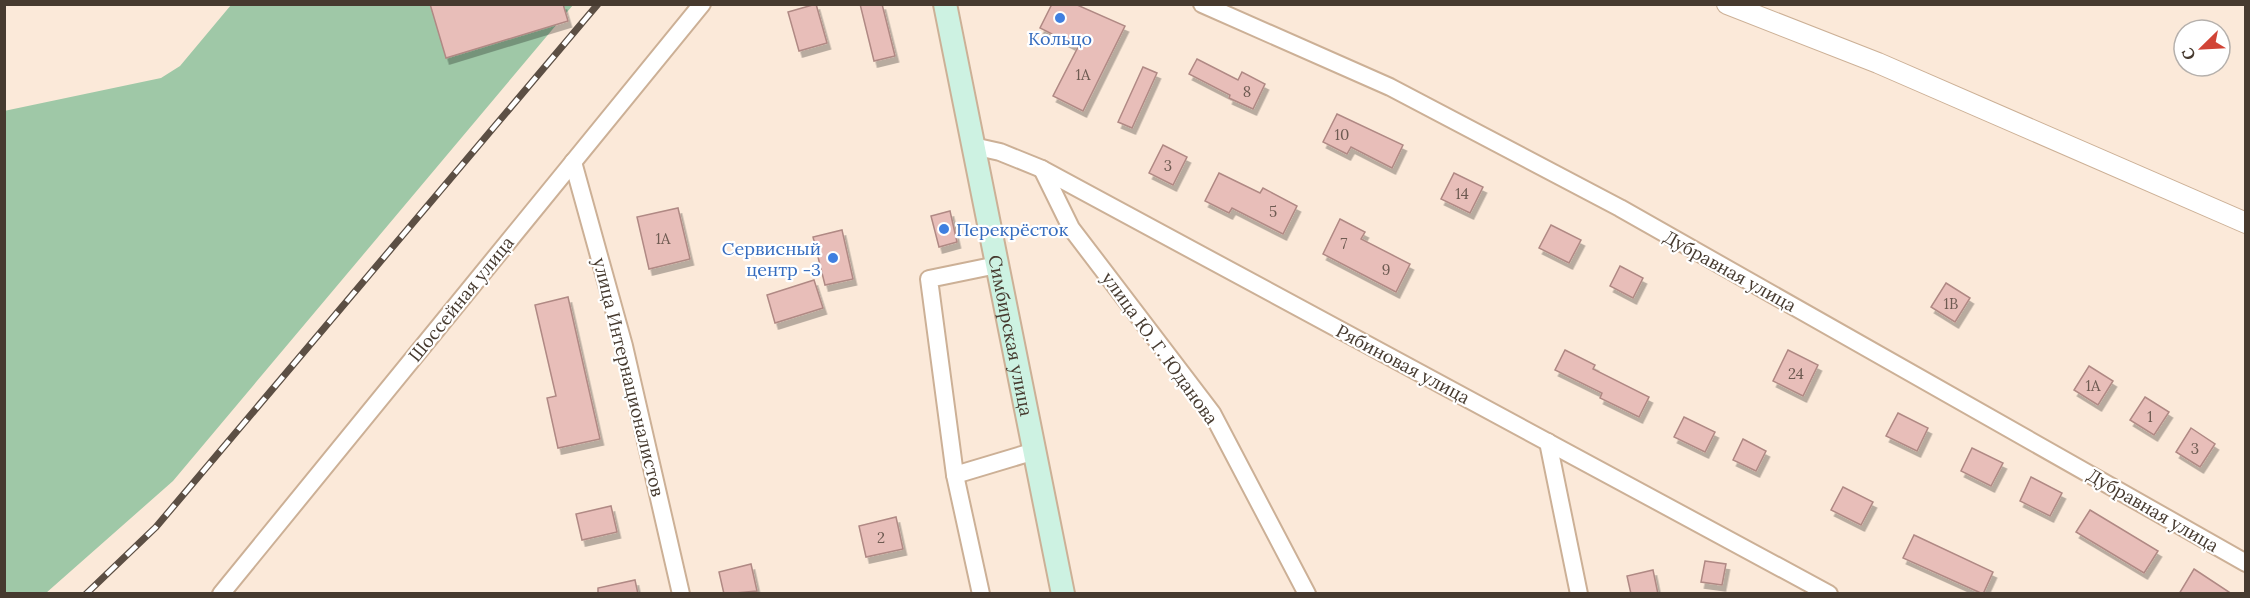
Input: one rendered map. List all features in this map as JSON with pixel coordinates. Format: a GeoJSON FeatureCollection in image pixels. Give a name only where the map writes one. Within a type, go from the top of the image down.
{"type":"FeatureCollection","features":[{"type":"Feature","properties":{"kind":"main road","name":"Симбирская улица"},"geometry":{"type":"LineString","coordinates":[[945,4],[1063,594]]}},
{"type":"Feature","properties":{"kind":"street","name":"Шоссейная улица"},"geometry":{"type":"LineString","coordinates":[[221,594],[702,4]]}},
{"type":"Feature","properties":{"kind":"street","name":"Дубравная улица"},"geometry":{"type":"LineString","coordinates":[[1202,4],[1390,87],[1620,208],[2246,563]]}},
{"type":"Feature","properties":{"kind":"street"},"geometry":{"type":"LineString","coordinates":[[1727,4],[1878,63],[2246,223]]}},
{"type":"Feature","properties":{"kind":"street","name":"Рябиновая улица"},"geometry":{"type":"LineString","coordinates":[[973,146],[1000,152],[1042,169],[1548,442],[1805,587],[1829,594]]}},
{"type":"Feature","properties":{"kind":"street","name":"улица Интернационалистов"},"geometry":{"type":"LineString","coordinates":[[573,162],[624,346],[681,594]]}},
{"type":"Feature","properties":{"kind":"street","name":"улица Ю. Г. Юданова"},"geometry":{"type":"LineString","coordinates":[[1042,169],[1071,228],[1212,413],[1307,594]]}},
{"type":"Feature","properties":{"kind":"street"},"geometry":{"type":"LineString","coordinates":[[981,594],[955,475],[929,279],[997,265]]}},
{"type":"Feature","properties":{"kind":"street"},"geometry":{"type":"LineString","coordinates":[[1548,442],[1579,594]]}},
{"type":"Feature","properties":{"kind":"street"},"geometry":{"type":"LineString","coordinates":[[955,475],[1035,451]]}},
{"type":"Feature","properties":{"kind":"green space"},"geometry":{"type":"Polygon","coordinates":[[[231,5],[573,5],[173,481],[46,593],[5,593],[4,111],[161,78],[180,66],[231,5]]]}},
{"type":"Feature","properties":{"kind":"building"},"geometry":{"type":"Polygon","coordinates":[[[430,4],[563,4],[568,21],[446,58],[430,4]]]}},
{"type":"Feature","properties":{"kind":"building"},"geometry":{"type":"Polygon","coordinates":[[[816,4],[827,43],[799,51],[788,12],[816,4]]]}},
{"type":"Feature","properties":{"kind":"building"},"geometry":{"type":"Polygon","coordinates":[[[860,4],[882,4],[895,56],[874,61],[860,4]]]}},
{"type":"Feature","properties":{"kind":"building"},"geometry":{"type":"Polygon","coordinates":[[[1052,4],[1075,4],[1125,26],[1083,111],[1053,96],[1078,47],[1040,28],[1052,4]]]}},
{"type":"Feature","properties":{"kind":"building"},"geometry":{"type":"Polygon","coordinates":[[[1197,59],[1238,80],[1242,72],[1265,84],[1253,109],[1229,98],[1230,95],[1189,74],[1197,59]]]}},
{"type":"Feature","properties":{"kind":"building"},"geometry":{"type":"Polygon","coordinates":[[[1143,67],[1157,73],[1132,128],[1118,122],[1143,67]]]}},
{"type":"Feature","properties":{"kind":"building"},"geometry":{"type":"Polygon","coordinates":[[[1337,114],[1403,145],[1392,168],[1351,147],[1347,154],[1323,142],[1337,114]]]}},
{"type":"Feature","properties":{"kind":"building"},"geometry":{"type":"Polygon","coordinates":[[[1163,145],[1187,157],[1173,185],[1149,173],[1163,145]]]}},
{"type":"Feature","properties":{"kind":"building"},"geometry":{"type":"Polygon","coordinates":[[[1219,173],[1260,193],[1263,188],[1297,206],[1283,234],[1232,208],[1229,213],[1205,201],[1219,173]]]}},
{"type":"Feature","properties":{"kind":"building"},"geometry":{"type":"Polygon","coordinates":[[[1454,173],[1483,187],[1470,213],[1441,199],[1454,173]]]}},
{"type":"Feature","properties":{"kind":"building"},"geometry":{"type":"Polygon","coordinates":[[[678,208],[690,259],[649,269],[637,217],[678,208]]]}},
{"type":"Feature","properties":{"kind":"building"},"geometry":{"type":"Polygon","coordinates":[[[950,211],[957,242],[939,247],[931,216],[950,211]]]}},
{"type":"Feature","properties":{"kind":"building"},"geometry":{"type":"Polygon","coordinates":[[[1340,219],[1365,232],[1361,239],[1410,264],[1396,292],[1323,254],[1340,219]]]}},
{"type":"Feature","properties":{"kind":"building"},"geometry":{"type":"Polygon","coordinates":[[[1551,225],[1581,240],[1569,263],[1539,248],[1551,225]]]}},
{"type":"Feature","properties":{"kind":"building"},"geometry":{"type":"Polygon","coordinates":[[[842,230],[853,279],[825,285],[813,237],[842,230]]]}},
{"type":"Feature","properties":{"kind":"building"},"geometry":{"type":"Polygon","coordinates":[[[1620,266],[1643,278],[1633,298],[1610,286],[1620,266]]]}},
{"type":"Feature","properties":{"kind":"building"},"geometry":{"type":"Polygon","coordinates":[[[814,280],[823,308],[775,323],[767,295],[814,280]]]}},
{"type":"Feature","properties":{"kind":"building"},"geometry":{"type":"Polygon","coordinates":[[[1946,283],[1970,298],[1955,322],[1931,307],[1946,283]]]}},
{"type":"Feature","properties":{"kind":"building"},"geometry":{"type":"Polygon","coordinates":[[[568,297],[600,439],[558,448],[547,398],[556,396],[535,305],[568,297]]]}},
{"type":"Feature","properties":{"kind":"building"},"geometry":{"type":"Polygon","coordinates":[[[1565,350],[1595,365],[1593,369],[1649,397],[1639,417],[1600,398],[1602,393],[1555,370],[1565,350]]]}},
{"type":"Feature","properties":{"kind":"building"},"geometry":{"type":"Polygon","coordinates":[[[1788,350],[1818,365],[1803,396],[1773,381],[1788,350]]]}},
{"type":"Feature","properties":{"kind":"building"},"geometry":{"type":"Polygon","coordinates":[[[2089,366],[2113,381],[2098,405],[2074,390],[2089,366]]]}},
{"type":"Feature","properties":{"kind":"building"},"geometry":{"type":"Polygon","coordinates":[[[2145,397],[2169,412],[2154,435],[2130,420],[2145,397]]]}},
{"type":"Feature","properties":{"kind":"building"},"geometry":{"type":"Polygon","coordinates":[[[1898,413],[1928,428],[1917,451],[1886,436],[1898,413]]]}},
{"type":"Feature","properties":{"kind":"building"},"geometry":{"type":"Polygon","coordinates":[[[1684,417],[1715,432],[1705,452],[1674,437],[1684,417]]]}},
{"type":"Feature","properties":{"kind":"building"},"geometry":{"type":"Polygon","coordinates":[[[2191,428],[2215,444],[2200,467],[2176,452],[2191,428]]]}},
{"type":"Feature","properties":{"kind":"building"},"geometry":{"type":"Polygon","coordinates":[[[1743,439],[1766,451],[1756,471],[1733,460],[1743,439]]]}},
{"type":"Feature","properties":{"kind":"building"},"geometry":{"type":"Polygon","coordinates":[[[1972,448],[2003,463],[1991,486],[1961,471],[1972,448]]]}},
{"type":"Feature","properties":{"kind":"building"},"geometry":{"type":"Polygon","coordinates":[[[2031,477],[2062,493],[2050,516],[2020,501],[2031,477]]]}},
{"type":"Feature","properties":{"kind":"building"},"geometry":{"type":"Polygon","coordinates":[[[1843,487],[1873,502],[1861,525],[1831,510],[1843,487]]]}},
{"type":"Feature","properties":{"kind":"building"},"geometry":{"type":"Polygon","coordinates":[[[611,506],[617,532],[582,540],[576,514],[611,506]]]}},
{"type":"Feature","properties":{"kind":"building"},"geometry":{"type":"Polygon","coordinates":[[[2090,510],[2158,551],[2144,573],[2076,532],[2090,510]]]}},
{"type":"Feature","properties":{"kind":"building"},"geometry":{"type":"Polygon","coordinates":[[[896,517],[903,549],[866,557],[859,526],[896,517]]]}},
{"type":"Feature","properties":{"kind":"building"},"geometry":{"type":"Polygon","coordinates":[[[1914,535],[1993,572],[1983,594],[1903,558],[1914,535]]]}},
{"type":"Feature","properties":{"kind":"building"},"geometry":{"type":"Polygon","coordinates":[[[1705,561],[1726,564],[1722,585],[1701,582],[1705,561]]]}},
{"type":"Feature","properties":{"kind":"building"},"geometry":{"type":"Polygon","coordinates":[[[751,564],[757,591],[724,594],[719,572],[751,564]]]}},
{"type":"Feature","properties":{"kind":"building"},"geometry":{"type":"Polygon","coordinates":[[[2194,569],[2232,594],[2179,594],[2194,569]]]}},
{"type":"Feature","properties":{"kind":"building"},"geometry":{"type":"Polygon","coordinates":[[[1653,570],[1658,594],[1631,594],[1627,576],[1653,570]]]}},
{"type":"Feature","properties":{"kind":"building"},"geometry":{"type":"Polygon","coordinates":[[[635,580],[638,594],[598,594],[598,588],[635,580]]]}},
{"type":"Feature","properties":{"kind":"railway"},"geometry":{"type":"LineString","coordinates":[[86,594],[156,527],[598,4]]}},
{"type":"Feature","properties":{"kind":"place","name":"Кольцо"},"geometry":{"type":"Point","coordinates":[1060,18]}},
{"type":"Feature","properties":{"kind":"place","name":"Перекрёсток"},"geometry":{"type":"Point","coordinates":[944,229]}},
{"type":"Feature","properties":{"kind":"place","name":"Сервисный центр -3"},"geometry":{"type":"Point","coordinates":[833,258]}}]}
